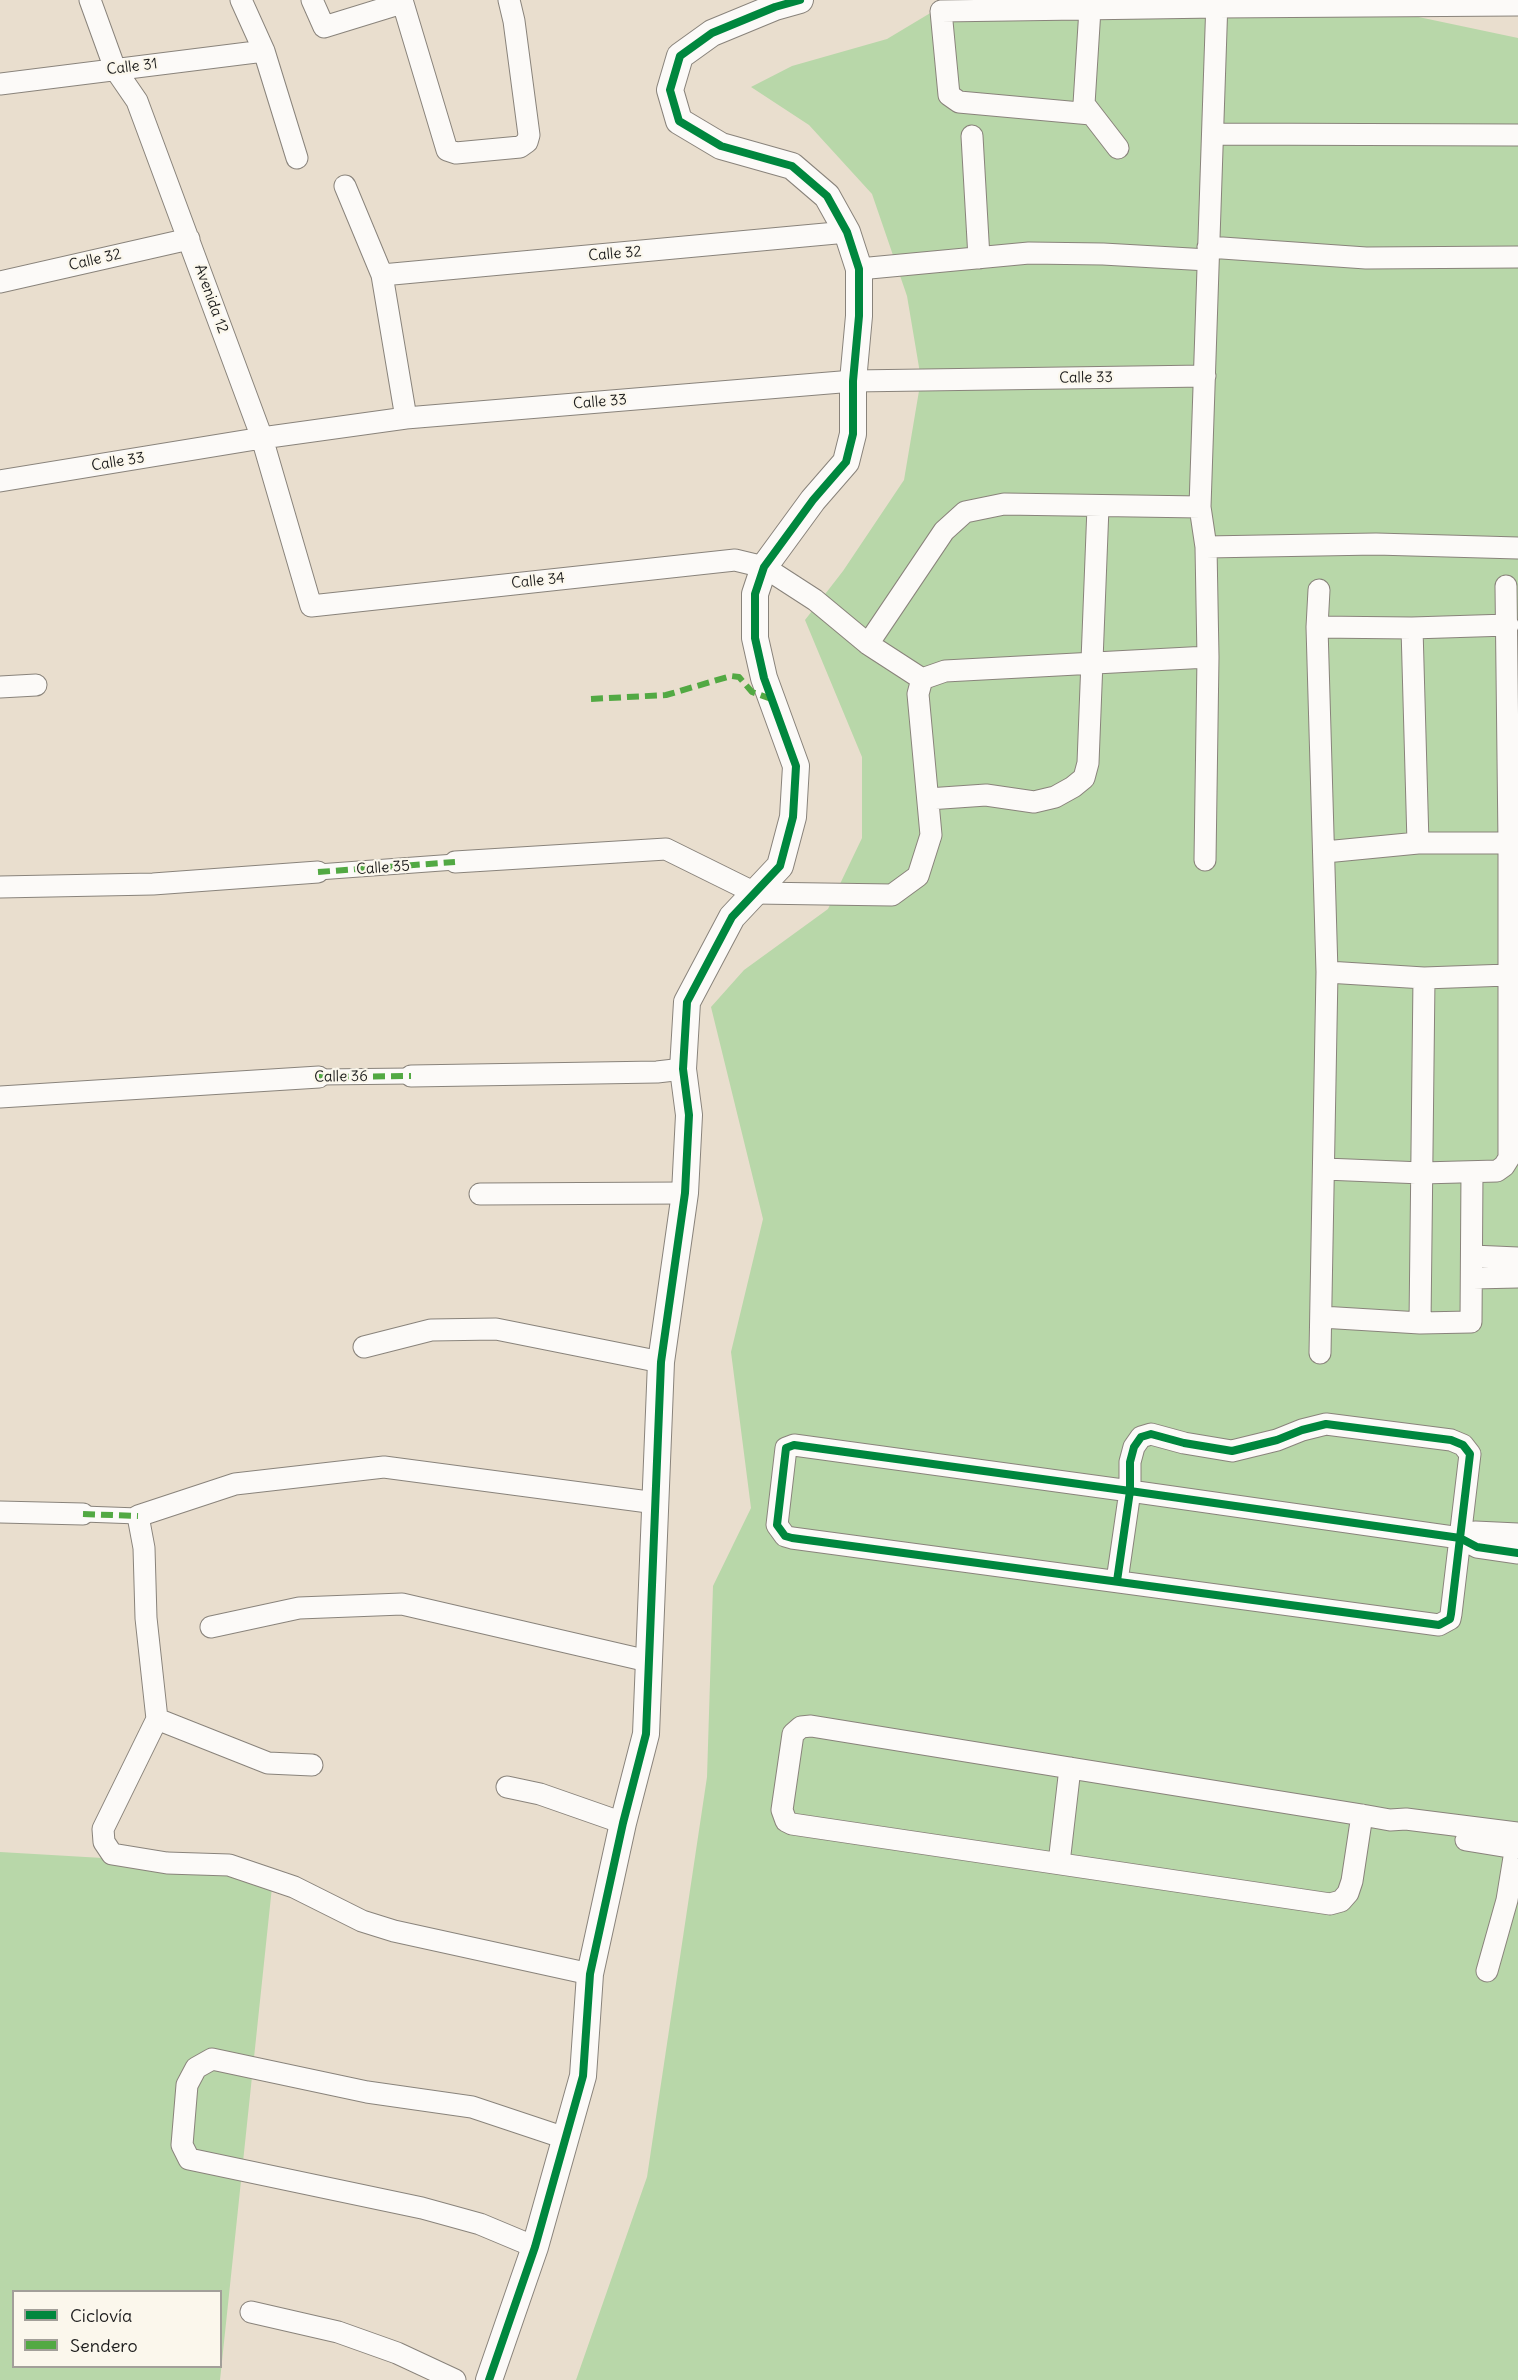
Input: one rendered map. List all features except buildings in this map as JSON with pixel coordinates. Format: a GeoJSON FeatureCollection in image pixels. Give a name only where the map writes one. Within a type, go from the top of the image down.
{"type":"FeatureCollection","features":[{"type":"Feature","properties":{"kind":"street","name":"Avenida 12"},"geometry":{"type":"LineString","coordinates":[[90,0],[115,69],[137,101],[262,438],[311,606]]}},
{"type":"Feature","properties":{"kind":"street"},"geometry":{"type":"LineString","coordinates":[[241,0],[264,51],[297,158]]}},
{"type":"Feature","properties":{"kind":"street"},"geometry":{"type":"LineString","coordinates":[[312,0],[324,27],[402,2],[447,150],[456,153],[520,147],[527,142],[529,135],[514,21],[509,0]]}},
{"type":"Feature","properties":{"kind":"street"},"geometry":{"type":"LineString","coordinates":[[489,2380],[535,2247],[583,2076],[590,1974],[623,1823],[646,1734],[661,1362],[685,1193],[689,1115],[682,1069],[687,1002],[732,917],[780,866],[793,817],[796,766],[764,678],[755,638],[755,594],[764,567],[813,500],[846,462],[853,434],[853,381],[859,316],[859,268],[847,232],[827,196],[792,166],[721,146],[679,121],[670,90],[680,56],[712,33],[775,7],[800,0]]}},
{"type":"Feature","properties":{"kind":"street"},"geometry":{"type":"LineString","coordinates":[[1205,860],[1209,657],[1206,547],[1200,507],[1217,3]]}},
{"type":"Feature","properties":{"kind":"street"},"geometry":{"type":"LineString","coordinates":[[1091,114],[959,102],[949,95],[941,11],[1089,9],[1217,3],[1518,5]]}},
{"type":"Feature","properties":{"kind":"street"},"geometry":{"type":"LineString","coordinates":[[1089,9],[1084,104],[1118,148]]}},
{"type":"Feature","properties":{"kind":"street","name":"Calle 31"},"geometry":{"type":"LineString","coordinates":[[0,84],[264,51]]}},
{"type":"Feature","properties":{"kind":"street"},"geometry":{"type":"LineString","coordinates":[[1213,134],[1518,135]]}},
{"type":"Feature","properties":{"kind":"street"},"geometry":{"type":"LineString","coordinates":[[972,136],[979,258]]}},
{"type":"Feature","properties":{"kind":"street"},"geometry":{"type":"LineString","coordinates":[[345,186],[382,275],[406,418]]}},
{"type":"Feature","properties":{"kind":"street","name":"Calle 32"},"geometry":{"type":"LineString","coordinates":[[382,275],[847,232]]}},
{"type":"Feature","properties":{"kind":"street","name":"Calle 32"},"geometry":{"type":"LineString","coordinates":[[0,282],[189,238]]}},
{"type":"Feature","properties":{"kind":"street"},"geometry":{"type":"LineString","coordinates":[[859,268],[1029,253],[1208,253],[1366,258],[1518,257]]}},
{"type":"Feature","properties":{"kind":"street","name":"Calle 33"},"geometry":{"type":"LineString","coordinates":[[0,481],[262,438],[406,418],[853,381],[1205,376]]}},
{"type":"Feature","properties":{"kind":"street"},"geometry":{"type":"LineString","coordinates":[[868,644],[944,531],[965,513],[1004,504],[1200,507]]}},
{"type":"Feature","properties":{"kind":"street"},"geometry":{"type":"LineString","coordinates":[[928,799],[986,795],[1034,802],[1055,797],[1073,788],[1084,778],[1088,763],[1098,507]]}},
{"type":"Feature","properties":{"kind":"street"},"geometry":{"type":"LineString","coordinates":[[1206,547],[1376,544],[1518,548]]}},
{"type":"Feature","properties":{"kind":"street","name":"Calle 34"},"geometry":{"type":"LineString","coordinates":[[311,606],[735,560],[764,567],[815,600],[868,644],[922,679]]}},
{"type":"Feature","properties":{"kind":"street"},"geometry":{"type":"LineString","coordinates":[[1324,1170],[1422,1173],[1497,1171],[1509,1158],[1506,586]]}},
{"type":"Feature","properties":{"kind":"street"},"geometry":{"type":"LineString","coordinates":[[1319,590],[1317,627],[1327,972],[1320,1353]]}},
{"type":"Feature","properties":{"kind":"street"},"geometry":{"type":"LineString","coordinates":[[1317,627],[1412,628],[1508,625]]}},
{"type":"Feature","properties":{"kind":"street"},"geometry":{"type":"LineString","coordinates":[[1412,628],[1418,843]]}},
{"type":"Feature","properties":{"kind":"street"},"geometry":{"type":"LineString","coordinates":[[755,893],[892,896],[918,876],[931,835],[918,694],[922,679],[945,671],[1209,657]]}},
{"type":"Feature","properties":{"kind":"street"},"geometry":{"type":"LineString","coordinates":[[0,687],[36,685]]}},
{"type":"Feature","properties":{"kind":"street"},"geometry":{"type":"LineString","coordinates":[[1325,852],[1418,843],[1509,843]]}},
{"type":"Feature","properties":{"kind":"street","name":"Calle 35"},"geometry":{"type":"LineString","coordinates":[[0,887],[153,884],[666,849],[755,893]]}},
{"type":"Feature","properties":{"kind":"street"},"geometry":{"type":"LineString","coordinates":[[1327,972],[1424,978],[1508,975]]}},
{"type":"Feature","properties":{"kind":"street"},"geometry":{"type":"LineString","coordinates":[[1420,1323],[1424,978]]}},
{"type":"Feature","properties":{"kind":"street","name":"Calle 36"},"geometry":{"type":"LineString","coordinates":[[0,1097],[319,1077],[657,1072],[682,1069]]}},
{"type":"Feature","properties":{"kind":"street"},"geometry":{"type":"LineString","coordinates":[[1321,1317],[1420,1323],[1471,1322],[1472,1172]]}},
{"type":"Feature","properties":{"kind":"street"},"geometry":{"type":"LineString","coordinates":[[480,1194],[685,1193]]}},
{"type":"Feature","properties":{"kind":"street"},"geometry":{"type":"LineString","coordinates":[[1472,1256],[1518,1258]]}},
{"type":"Feature","properties":{"kind":"street"},"geometry":{"type":"LineString","coordinates":[[1473,1278],[1518,1277]]}},
{"type":"Feature","properties":{"kind":"street"},"geometry":{"type":"LineString","coordinates":[[364,1347],[431,1330],[496,1329],[661,1362]]}},
{"type":"Feature","properties":{"kind":"street"},"geometry":{"type":"LineString","coordinates":[[1117,1581],[1130,1491],[1130,1462],[1134,1447],[1141,1437],[1151,1434],[1184,1443],[1232,1451],[1326,1425],[1452,1440],[1463,1445],[1470,1454],[1460,1538],[1451,1614],[1450,1619],[1439,1625],[785,1536],[777,1525],[786,1448],[794,1445],[1130,1491],[1460,1538],[1477,1547],[1518,1553]]}},
{"type":"Feature","properties":{"kind":"street"},"geometry":{"type":"LineString","coordinates":[[0,1512],[138,1516],[235,1484],[384,1467],[656,1503]]}},
{"type":"Feature","properties":{"kind":"street"},"geometry":{"type":"LineString","coordinates":[[138,1516],[144,1548],[146,1617],[157,1719],[103,1829],[104,1842],[112,1854],[167,1863],[229,1865],[294,1887],[362,1921],[394,1931],[590,1974]]}},
{"type":"Feature","properties":{"kind":"street"},"geometry":{"type":"LineString","coordinates":[[1460,1538],[1475,1532],[1518,1534]]}},
{"type":"Feature","properties":{"kind":"street"},"geometry":{"type":"LineString","coordinates":[[211,1627],[299,1608],[402,1604],[648,1661]]}},
{"type":"Feature","properties":{"kind":"street"},"geometry":{"type":"LineString","coordinates":[[157,1719],[268,1762],[312,1765]]}},
{"type":"Feature","properties":{"kind":"street"},"geometry":{"type":"LineString","coordinates":[[1362,1815],[1352,1881],[1348,1893],[1341,1901],[1330,1904],[792,1824],[786,1821],[782,1810],[793,1734],[801,1727],[811,1726],[1362,1815],[1390,1820],[1405,1831],[1517,1838],[1508,1900],[1487,1971]]}},
{"type":"Feature","properties":{"kind":"street"},"geometry":{"type":"LineString","coordinates":[[1059,1863],[1070,1767]]}},
{"type":"Feature","properties":{"kind":"street"},"geometry":{"type":"LineString","coordinates":[[507,1786],[540,1794],[623,1823]]}},
{"type":"Feature","properties":{"kind":"street"},"geometry":{"type":"LineString","coordinates":[[535,2247],[480,2224],[422,2208],[189,2159],[182,2145],[187,2085],[196,2068],[212,2059],[367,2092],[472,2107],[565,2138]]}},
{"type":"Feature","properties":{"kind":"street"},"geometry":{"type":"LineString","coordinates":[[250,2312],[338,2332],[397,2353],[455,2380]]}},
{"type":"Feature","properties":{"kind":"green space"},"geometry":{"type":"Polygon","coordinates":[[[952,0],[1338,0],[1518,38],[1518,2380],[576,2380],[647,2177],[707,1777],[713,1586],[751,1508],[731,1352],[763,1219],[711,1007],[744,970],[828,909],[862,838],[862,757],[805,620],[843,571],[904,480],[921,379],[907,296],[872,194],[809,125],[751,87],[792,66],[887,39],[952,0]]]}},
{"type":"Feature","properties":{"kind":"green space"},"geometry":{"type":"Polygon","coordinates":[[[0,1852],[274,1868],[222,2361],[222,2290],[12,2290],[12,2368],[221,2368],[220,2380],[0,2380],[0,1852]]]}},
{"type":"Feature","properties":{"kind":"marked path"},"geometry":{"type":"LineString","coordinates":[[591,699],[666,695],[731,676],[739,677],[752,692],[774,700]]}},
{"type":"Feature","properties":{"kind":"marked path"},"geometry":{"type":"LineString","coordinates":[[318,872],[455,862]]}},
{"type":"Feature","properties":{"kind":"marked path"},"geometry":{"type":"LineString","coordinates":[[319,1077],[411,1076]]}},
{"type":"Feature","properties":{"kind":"marked path"},"geometry":{"type":"LineString","coordinates":[[83,1514],[138,1516]]}},
{"type":"Feature","properties":{"kind":"cycle path"},"geometry":{"type":"LineString","coordinates":[[489,2380],[535,2247],[583,2076],[590,1974],[623,1823],[646,1734],[661,1362],[685,1193],[689,1115],[683,1069],[687,1002],[732,917],[780,866],[793,817],[796,766],[764,678],[755,638],[755,594],[764,567],[813,500],[846,462],[853,434],[853,381],[859,316],[859,269],[847,232],[827,196],[792,166],[721,146],[679,121],[670,90],[680,56],[712,33],[775,7],[800,0]]}},
{"type":"Feature","properties":{"kind":"cycle path"},"geometry":{"type":"LineString","coordinates":[[1117,1581],[1130,1491],[1130,1462],[1134,1447],[1141,1437],[1151,1434],[1184,1443],[1232,1451],[1277,1440],[1326,1424],[1451,1440],[1463,1445],[1470,1454],[1460,1538],[1451,1614],[1450,1619],[1439,1625],[792,1538],[785,1536],[777,1525],[786,1448],[794,1445],[1130,1491],[1460,1538],[1477,1547],[1518,1553]]}}]}
